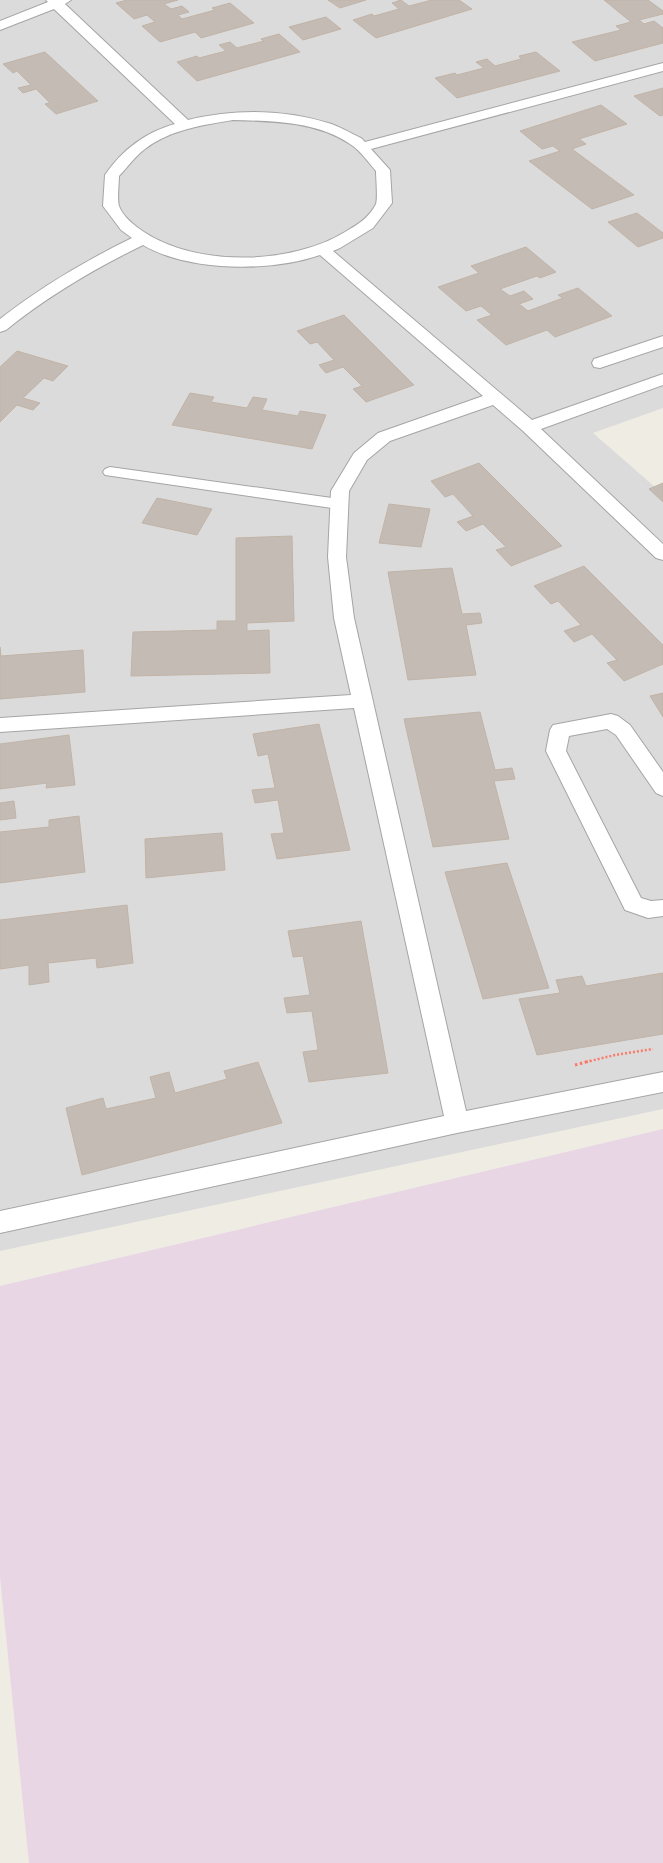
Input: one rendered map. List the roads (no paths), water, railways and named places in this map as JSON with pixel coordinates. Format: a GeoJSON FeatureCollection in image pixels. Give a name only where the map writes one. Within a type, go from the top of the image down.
{"type":"FeatureCollection","features":[{"type":"Feature","properties":{"kind":"street"},"geometry":{"type":"LineString","coordinates":[[0,26],[58,1],[185,125]]}},
{"type":"Feature","properties":{"kind":"street"},"geometry":{"type":"LineString","coordinates":[[362,147],[663,67]]}},
{"type":"Feature","properties":{"kind":"street"},"geometry":{"type":"LineString","coordinates":[[233,116],[279,117],[324,126],[356,141],[362,147],[384,170],[384,203],[368,224],[335,245],[305,255],[256,262],[230,262],[182,255],[143,239],[126,227],[111,206],[112,175],[144,142],[185,125],[200,121],[233,116]]}},
{"type":"Feature","properties":{"kind":"street"},"geometry":{"type":"LineString","coordinates":[[0,327],[45,292],[97,261],[143,239]]}},
{"type":"Feature","properties":{"kind":"street"},"geometry":{"type":"LineString","coordinates":[[322,249],[529,427],[663,554]]}},
{"type":"Feature","properties":{"kind":"street"},"geometry":{"type":"LineString","coordinates":[[600,363],[663,341]]}},
{"type":"Feature","properties":{"kind":"street"},"geometry":{"type":"LineString","coordinates":[[529,427],[663,379]]}},
{"type":"Feature","properties":{"kind":"street"},"geometry":{"type":"LineString","coordinates":[[457,1123],[344,618],[338,564],[339,504],[340,491],[360,457],[384,437],[495,398]]}},
{"type":"Feature","properties":{"kind":"street"},"geometry":{"type":"LineString","coordinates":[[0,725],[363,701]]}},
{"type":"Feature","properties":{"kind":"street"},"geometry":{"type":"LineString","coordinates":[[663,788],[623,730],[611,721],[560,730],[556,751],[633,904],[643,909],[653,910],[663,908]]}},
{"type":"Feature","properties":{"kind":"street"},"geometry":{"type":"LineString","coordinates":[[0,1222],[457,1123],[663,1082]]}},
{"type":"Feature","properties":{"kind":"lane"},"geometry":{"type":"LineString","coordinates":[[110,472],[339,504]]}}]}
